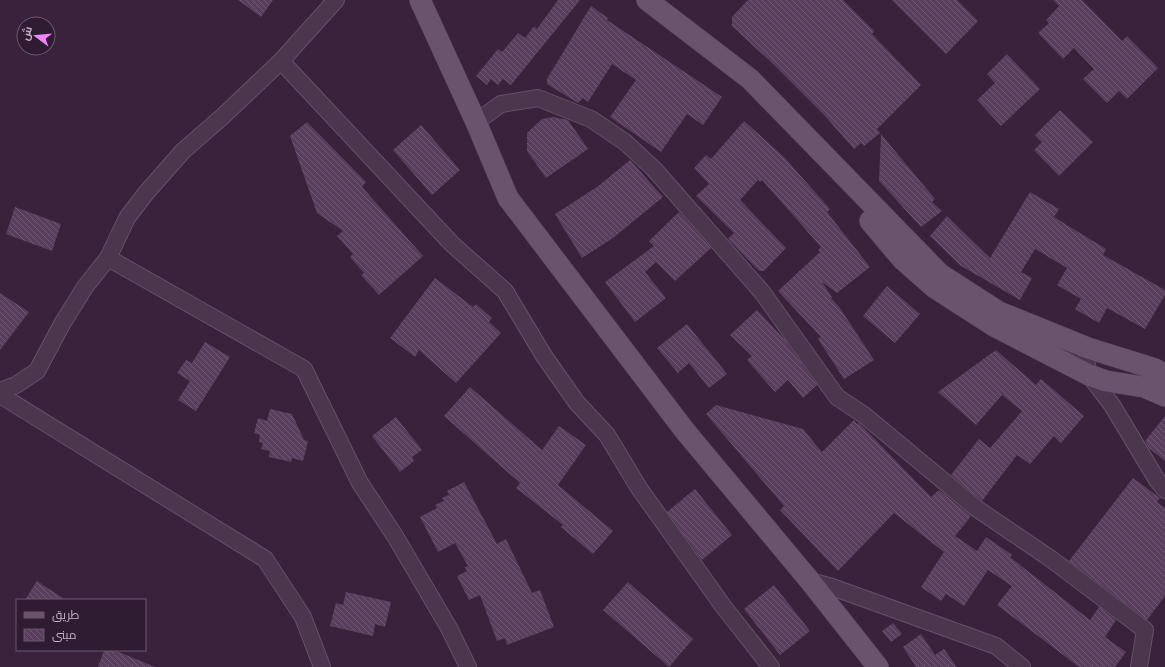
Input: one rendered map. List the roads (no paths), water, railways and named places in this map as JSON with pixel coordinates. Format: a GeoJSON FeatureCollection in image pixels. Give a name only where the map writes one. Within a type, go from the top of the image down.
{"type":"FeatureCollection","features":[{"type":"Feature","properties":{"kind":"main road"},"geometry":{"type":"LineString","coordinates":[[420,0],[476,122],[508,198],[685,431],[810,581],[878,667]]}},
{"type":"Feature","properties":{"kind":"main road"},"geometry":{"type":"LineString","coordinates":[[647,0],[750,79],[940,274],[999,312],[1088,348],[1155,369],[1165,375]]}},
{"type":"Feature","properties":{"kind":"main road"},"geometry":{"type":"LineString","coordinates":[[812,144],[832,175],[902,259],[935,288],[994,326],[1089,375],[1120,383],[1144,387],[1165,396]]}},
{"type":"Feature","properties":{"kind":"street"},"geometry":{"type":"LineString","coordinates":[[0,391],[16,385],[37,371],[62,324],[85,287],[108,258],[127,218],[146,193],[183,151],[222,117],[281,61],[336,0]]}},
{"type":"Feature","properties":{"kind":"street"},"geometry":{"type":"LineString","coordinates":[[281,61],[452,244],[505,291],[544,356],[577,403],[607,435],[639,488],[723,606],[771,667]]}},
{"type":"Feature","properties":{"kind":"street"},"geometry":{"type":"LineString","coordinates":[[476,122],[501,104],[538,98],[591,119],[626,142],[654,169],[762,292],[837,397],[864,415],[976,508],[1051,559],[1145,630],[1138,667]]}},
{"type":"Feature","properties":{"kind":"street"},"geometry":{"type":"LineString","coordinates":[[108,258],[304,369],[360,483],[395,536],[449,628],[468,667]]}},
{"type":"Feature","properties":{"kind":"street"},"geometry":{"type":"LineString","coordinates":[[1088,348],[1086,361],[1089,375],[1112,406],[1157,480],[1165,490]]}},
{"type":"Feature","properties":{"kind":"street"},"geometry":{"type":"LineString","coordinates":[[1112,406],[1120,383],[1123,359]]}},
{"type":"Feature","properties":{"kind":"street"},"geometry":{"type":"LineString","coordinates":[[0,395],[265,559],[303,617],[322,667]]}},
{"type":"Feature","properties":{"kind":"street"},"geometry":{"type":"LineString","coordinates":[[810,581],[832,587],[996,646],[1022,667]]}}]}
